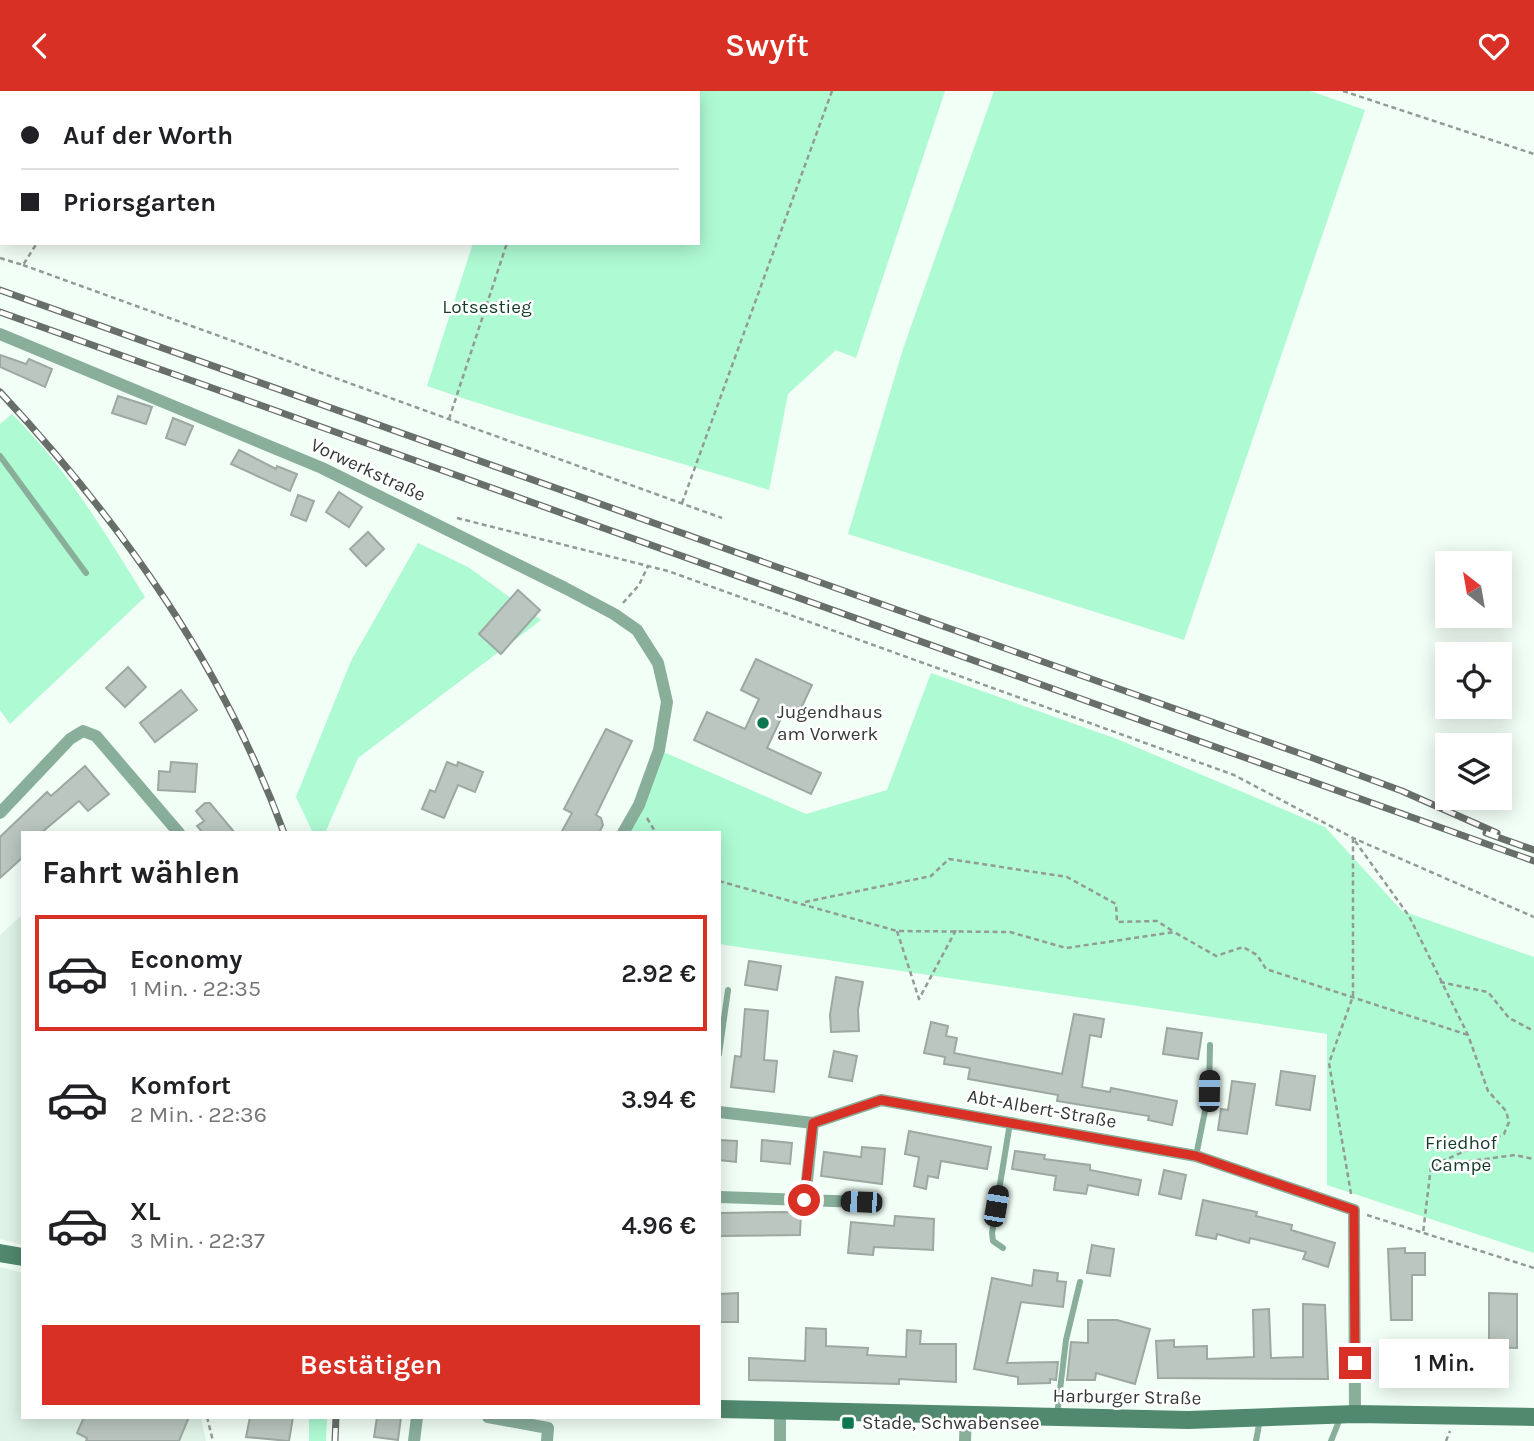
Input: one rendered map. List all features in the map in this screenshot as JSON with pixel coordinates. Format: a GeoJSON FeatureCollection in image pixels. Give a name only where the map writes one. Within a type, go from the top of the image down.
{"type":"FeatureCollection","features":[{"type":"Feature","properties":{"kind":"main road"},"geometry":{"type":"LineString","coordinates":[[0,1253],[21,1257]]}},
{"type":"Feature","properties":{"kind":"main road","name":"Harburger Straße"},"geometry":{"type":"LineString","coordinates":[[721,1409],[1188,1420],[1348,1415],[1534,1417]]}},
{"type":"Feature","properties":{"kind":"street","name":"Vorwerkstraße"},"geometry":{"type":"LineString","coordinates":[[0,334],[322,468],[614,614],[637,630],[659,663],[667,702],[659,750],[639,805],[624,831]]}},
{"type":"Feature","properties":{"kind":"street"},"geometry":{"type":"LineString","coordinates":[[0,813],[70,739],[83,731],[96,736],[177,831]]}},
{"type":"Feature","properties":{"kind":"street","name":"Abt-Albert-Straße"},"geometry":{"type":"LineString","coordinates":[[721,1112],[813,1123],[881,1100],[1196,1156],[1354,1210]]}},
{"type":"Feature","properties":{"kind":"street"},"geometry":{"type":"LineString","coordinates":[[804,1200],[813,1123]]}},
{"type":"Feature","properties":{"kind":"street"},"geometry":{"type":"LineString","coordinates":[[721,1196],[861,1202]]}},
{"type":"Feature","properties":{"kind":"street"},"geometry":{"type":"LineString","coordinates":[[1348,1415],[1354,1210]]}},
{"type":"Feature","properties":{"kind":"street"},"geometry":{"type":"LineString","coordinates":[[780,1412],[780,1441]]}},
{"type":"Feature","properties":{"kind":"street"},"geometry":{"type":"LineString","coordinates":[[965,1441],[966,1415]]}},
{"type":"Feature","properties":{"kind":"street"},"geometry":{"type":"LineString","coordinates":[[414,1441],[417,1419]]}},
{"type":"Feature","properties":{"kind":"street"},"geometry":{"type":"LineString","coordinates":[[499,1419],[548,1428],[547,1441]]}},
{"type":"Feature","properties":{"kind":"lane"},"geometry":{"type":"LineString","coordinates":[[0,456],[86,573]]}},
{"type":"Feature","properties":{"kind":"lane"},"geometry":{"type":"LineString","coordinates":[[721,1040],[728,990]]}},
{"type":"Feature","properties":{"kind":"lane"},"geometry":{"type":"LineString","coordinates":[[1196,1156],[1209,1091],[1210,1045]]}},
{"type":"Feature","properties":{"kind":"lane"},"geometry":{"type":"LineString","coordinates":[[1003,1248],[993,1241],[992,1233],[1010,1123]]}},
{"type":"Feature","properties":{"kind":"lane"},"geometry":{"type":"LineString","coordinates":[[1057,1417],[1061,1373],[1080,1282]]}},
{"type":"Feature","properties":{"kind":"lane"},"geometry":{"type":"LineString","coordinates":[[1331,1441],[1348,1415]]}},
{"type":"Feature","properties":{"kind":"lane"},"geometry":{"type":"LineString","coordinates":[[1256,1441],[1261,1417]]}},
{"type":"Feature","properties":{"kind":"path"},"geometry":{"type":"LineString","coordinates":[[682,503],[832,91]]}},
{"type":"Feature","properties":{"kind":"path"},"geometry":{"type":"LineString","coordinates":[[1343,91],[1534,154]]}},
{"type":"Feature","properties":{"kind":"path"},"geometry":{"type":"LineString","coordinates":[[23,265],[36,245]]}},
{"type":"Feature","properties":{"kind":"path"},"geometry":{"type":"LineString","coordinates":[[449,419],[506,245]]}},
{"type":"Feature","properties":{"kind":"path"},"geometry":{"type":"LineString","coordinates":[[0,258],[722,518]]}},
{"type":"Feature","properties":{"kind":"path"},"geometry":{"type":"LineString","coordinates":[[446,515],[648,565],[977,680],[1234,775],[1353,838],[1534,917]]}},
{"type":"Feature","properties":{"kind":"path"},"geometry":{"type":"LineString","coordinates":[[614,614],[639,585],[648,565]]}},
{"type":"Feature","properties":{"kind":"path"},"geometry":{"type":"LineString","coordinates":[[1353,838],[1409,916],[1468,1035],[1488,1091],[1506,1111],[1508,1122],[1504,1134],[1431,1166]]}},
{"type":"Feature","properties":{"kind":"path"},"geometry":{"type":"LineString","coordinates":[[1353,838],[1353,996],[1329,1063],[1354,1210],[1534,1269]]}},
{"type":"Feature","properties":{"kind":"path"},"geometry":{"type":"LineString","coordinates":[[803,902],[931,876],[950,859],[1066,877],[1116,904],[1117,922],[1157,921],[1216,956],[1242,947],[1256,955],[1266,969],[1468,1035]]}},
{"type":"Feature","properties":{"kind":"path"},"geometry":{"type":"LineString","coordinates":[[721,882],[803,902],[897,931],[1010,932],[1066,948],[1174,932]]}},
{"type":"Feature","properties":{"kind":"path"},"geometry":{"type":"LineString","coordinates":[[897,931],[919,999],[956,930]]}},
{"type":"Feature","properties":{"kind":"path"},"geometry":{"type":"LineString","coordinates":[[1440,982],[1488,992],[1509,1019],[1534,1031]]}},
{"type":"Feature","properties":{"kind":"path"},"geometry":{"type":"LineString","coordinates":[[1431,1166],[1515,1155],[1534,1159]]}},
{"type":"Feature","properties":{"kind":"path"},"geometry":{"type":"LineString","coordinates":[[1423,1233],[1431,1166]]}},
{"type":"Feature","properties":{"kind":"path"},"geometry":{"type":"LineString","coordinates":[[208,1419],[213,1441]]}},
{"type":"Feature","properties":{"kind":"shaded area"},"geometry":{"type":"Polygon","coordinates":[[[21,916],[21,1244],[0,1239],[0,935],[21,916]]]}},
{"type":"Feature","properties":{"kind":"shaded area"},"geometry":{"type":"Polygon","coordinates":[[[0,1267],[21,1272],[21,1419],[201,1419],[206,1441],[0,1441],[0,1267]]]}},
{"type":"Feature","properties":{"kind":"green space","name":"Lotsestieg"},"geometry":{"type":"Polygon","coordinates":[[[700,91],[945,91],[856,358],[836,350],[788,394],[769,490],[427,386],[472,245],[700,245],[700,91]]]}},
{"type":"Feature","properties":{"kind":"green space"},"geometry":{"type":"Polygon","coordinates":[[[994,91],[1310,91],[1365,110],[1184,640],[848,534],[903,349],[994,91]]]}},
{"type":"Feature","properties":{"kind":"green space"},"geometry":{"type":"Polygon","coordinates":[[[12,414],[32,434],[67,478],[145,597],[10,724],[0,710],[0,424],[12,414]]]}},
{"type":"Feature","properties":{"kind":"green space"},"geometry":{"type":"Polygon","coordinates":[[[418,543],[468,567],[541,620],[358,758],[326,831],[312,831],[296,797],[351,661],[418,543]]]}},
{"type":"Feature","properties":{"kind":"green space","name":"Friedhof Campe"},"geometry":{"type":"Polygon","coordinates":[[[931,673],[1117,739],[1325,827],[1402,911],[1534,957],[1534,1253],[1327,1185],[1327,1034],[721,944],[721,831],[624,831],[659,750],[806,814],[887,790],[931,673]]]}},
{"type":"Feature","properties":{"kind":"green space"},"geometry":{"type":"Polygon","coordinates":[[[309,1419],[327,1419],[326,1441],[309,1441],[309,1419]]]}},
{"type":"Feature","properties":{"kind":"building"},"geometry":{"type":"Polygon","coordinates":[[[0,355],[26,364],[29,359],[52,369],[45,387],[0,367],[0,355]]]}},
{"type":"Feature","properties":{"kind":"building"},"geometry":{"type":"Polygon","coordinates":[[[118,396],[152,407],[146,424],[112,413],[118,396]]]}},
{"type":"Feature","properties":{"kind":"building"},"geometry":{"type":"Polygon","coordinates":[[[173,418],[193,426],[185,445],[166,438],[173,418]]]}},
{"type":"Feature","properties":{"kind":"building"},"geometry":{"type":"Polygon","coordinates":[[[239,450],[276,469],[277,466],[297,474],[290,491],[231,464],[239,450]]]}},
{"type":"Feature","properties":{"kind":"building"},"geometry":{"type":"Polygon","coordinates":[[[339,492],[362,507],[349,527],[326,512],[339,492]]]}},
{"type":"Feature","properties":{"kind":"building"},"geometry":{"type":"Polygon","coordinates":[[[298,495],[314,501],[306,521],[291,515],[298,495]]]}},
{"type":"Feature","properties":{"kind":"building"},"geometry":{"type":"Polygon","coordinates":[[[368,532],[384,549],[366,566],[350,549],[368,532]]]}},
{"type":"Feature","properties":{"kind":"building"},"geometry":{"type":"Polygon","coordinates":[[[518,590],[540,610],[501,654],[479,634],[518,590]]]}},
{"type":"Feature","properties":{"kind":"building","name":"Jugendhaus am Vorwerk"},"geometry":{"type":"Polygon","coordinates":[[[756,659],[812,685],[797,717],[784,712],[767,748],[821,773],[811,794],[694,740],[707,712],[745,729],[759,699],[741,690],[756,659]]]}},
{"type":"Feature","properties":{"kind":"building"},"geometry":{"type":"Polygon","coordinates":[[[128,667],[146,687],[125,707],[106,688],[128,667]]]}},
{"type":"Feature","properties":{"kind":"building"},"geometry":{"type":"Polygon","coordinates":[[[181,690],[197,710],[155,742],[140,723],[181,690]]]}},
{"type":"Feature","properties":{"kind":"building"},"geometry":{"type":"Polygon","coordinates":[[[606,729],[632,741],[596,815],[601,818],[603,825],[600,831],[562,831],[572,813],[564,809],[606,729]]]}},
{"type":"Feature","properties":{"kind":"building"},"geometry":{"type":"Polygon","coordinates":[[[171,762],[197,764],[195,792],[158,790],[159,771],[170,772],[171,762]]]}},
{"type":"Feature","properties":{"kind":"building"},"geometry":{"type":"Polygon","coordinates":[[[447,762],[457,766],[458,762],[483,772],[475,792],[458,785],[444,818],[422,809],[430,790],[435,792],[447,762]]]}},
{"type":"Feature","properties":{"kind":"building"},"geometry":{"type":"Polygon","coordinates":[[[85,766],[109,794],[88,811],[79,801],[43,831],[21,831],[21,859],[0,878],[0,837],[47,792],[51,796],[85,766]]]}},
{"type":"Feature","properties":{"kind":"building"},"geometry":{"type":"Polygon","coordinates":[[[205,803],[210,803],[233,831],[201,831],[197,826],[204,821],[196,811],[205,803]]]}},
{"type":"Feature","properties":{"kind":"building"},"geometry":{"type":"Polygon","coordinates":[[[749,961],[781,966],[777,990],[745,985],[749,961]]]}},
{"type":"Feature","properties":{"kind":"building"},"geometry":{"type":"Polygon","coordinates":[[[836,977],[863,982],[858,1010],[859,1031],[831,1032],[830,1015],[836,977]]]}},
{"type":"Feature","properties":{"kind":"building"},"geometry":{"type":"Polygon","coordinates":[[[745,1009],[768,1011],[764,1060],[777,1061],[774,1092],[731,1087],[735,1056],[741,1057],[745,1009]]]}},
{"type":"Feature","properties":{"kind":"building"},"geometry":{"type":"Polygon","coordinates":[[[1074,1014],[1104,1019],[1101,1037],[1090,1035],[1082,1087],[1110,1092],[1111,1088],[1177,1101],[1172,1125],[1148,1120],[1149,1116],[1057,1101],[1058,1095],[968,1079],[970,1068],[944,1064],[945,1057],[924,1053],[931,1022],[948,1026],[946,1036],[957,1038],[954,1053],[1062,1074],[1074,1014]]]}},
{"type":"Feature","properties":{"kind":"building"},"geometry":{"type":"Polygon","coordinates":[[[1167,1028],[1202,1033],[1198,1059],[1163,1054],[1167,1028]]]}},
{"type":"Feature","properties":{"kind":"building"},"geometry":{"type":"Polygon","coordinates":[[[834,1051],[857,1056],[852,1081],[829,1077],[834,1051]]]}},
{"type":"Feature","properties":{"kind":"building"},"geometry":{"type":"Polygon","coordinates":[[[1281,1071],[1315,1076],[1310,1110],[1276,1105],[1281,1071]]]}},
{"type":"Feature","properties":{"kind":"building"},"geometry":{"type":"Polygon","coordinates":[[[1232,1081],[1255,1084],[1247,1134],[1218,1130],[1221,1109],[1228,1110],[1232,1081]]]}},
{"type":"Feature","properties":{"kind":"building"},"geometry":{"type":"Polygon","coordinates":[[[909,1131],[991,1147],[987,1169],[941,1161],[938,1178],[928,1176],[926,1189],[914,1186],[919,1157],[905,1154],[909,1131]]]}},
{"type":"Feature","properties":{"kind":"building"},"geometry":{"type":"Polygon","coordinates":[[[721,1140],[737,1141],[736,1162],[721,1160],[721,1140]]]}},
{"type":"Feature","properties":{"kind":"building"},"geometry":{"type":"Polygon","coordinates":[[[762,1140],[792,1143],[790,1164],[761,1161],[762,1140]]]}},
{"type":"Feature","properties":{"kind":"building"},"geometry":{"type":"Polygon","coordinates":[[[862,1147],[885,1149],[882,1184],[821,1176],[824,1152],[861,1157],[862,1147]]]}},
{"type":"Feature","properties":{"kind":"building"},"geometry":{"type":"Polygon","coordinates":[[[1015,1151],[1045,1155],[1044,1159],[1090,1165],[1090,1170],[1141,1180],[1138,1195],[1088,1185],[1086,1194],[1054,1190],[1056,1176],[1012,1169],[1015,1151]]]}},
{"type":"Feature","properties":{"kind":"building"},"geometry":{"type":"Polygon","coordinates":[[[1164,1170],[1186,1175],[1181,1199],[1159,1194],[1164,1170]]]}},
{"type":"Feature","properties":{"kind":"building"},"geometry":{"type":"Polygon","coordinates":[[[1203,1200],[1257,1212],[1256,1216],[1292,1225],[1291,1230],[1335,1243],[1328,1267],[1303,1259],[1306,1252],[1250,1238],[1249,1243],[1217,1234],[1216,1239],[1196,1235],[1203,1200]]]}},
{"type":"Feature","properties":{"kind":"building"},"geometry":{"type":"Polygon","coordinates":[[[721,1213],[801,1213],[800,1235],[721,1236],[721,1213]]]}},
{"type":"Feature","properties":{"kind":"building"},"geometry":{"type":"Polygon","coordinates":[[[895,1216],[934,1219],[933,1250],[874,1247],[873,1255],[848,1253],[851,1222],[894,1226],[895,1216]]]}},
{"type":"Feature","properties":{"kind":"building"},"geometry":{"type":"Polygon","coordinates":[[[1092,1245],[1114,1249],[1110,1276],[1087,1273],[1092,1245]]]}},
{"type":"Feature","properties":{"kind":"building"},"geometry":{"type":"Polygon","coordinates":[[[1405,1248],[1405,1253],[1425,1253],[1425,1275],[1412,1275],[1412,1320],[1391,1320],[1388,1249],[1405,1248]]]}},
{"type":"Feature","properties":{"kind":"building"},"geometry":{"type":"Polygon","coordinates":[[[1034,1270],[1058,1273],[1057,1281],[1066,1282],[1063,1307],[1021,1302],[1007,1363],[1058,1362],[1056,1380],[1050,1379],[1050,1383],[1018,1384],[1018,1377],[974,1369],[992,1278],[1032,1286],[1034,1270]]]}},
{"type":"Feature","properties":{"kind":"building"},"geometry":{"type":"Polygon","coordinates":[[[738,1293],[738,1322],[721,1322],[721,1294],[738,1293]]]}},
{"type":"Feature","properties":{"kind":"building"},"geometry":{"type":"Polygon","coordinates":[[[1489,1293],[1517,1294],[1517,1348],[1489,1347],[1489,1293]]]}},
{"type":"Feature","properties":{"kind":"building"},"geometry":{"type":"Polygon","coordinates":[[[1303,1304],[1325,1305],[1328,1379],[1158,1378],[1156,1341],[1174,1340],[1174,1347],[1207,1346],[1207,1359],[1254,1357],[1253,1310],[1269,1309],[1271,1358],[1303,1357],[1303,1304]]]}},
{"type":"Feature","properties":{"kind":"building"},"geometry":{"type":"Polygon","coordinates":[[[1088,1320],[1117,1320],[1150,1329],[1135,1384],[1096,1373],[1095,1380],[1067,1380],[1071,1342],[1088,1343],[1088,1320]]]}},
{"type":"Feature","properties":{"kind":"building"},"geometry":{"type":"Polygon","coordinates":[[[806,1328],[826,1329],[826,1346],[868,1348],[867,1355],[906,1357],[907,1330],[921,1331],[920,1344],[956,1344],[956,1382],[899,1379],[899,1384],[749,1380],[749,1358],[805,1361],[806,1328]]]}},
{"type":"Feature","properties":{"kind":"building"},"geometry":{"type":"Polygon","coordinates":[[[1444,1357],[1464,1358],[1464,1383],[1443,1383],[1444,1357]]]}},
{"type":"Feature","properties":{"kind":"building"},"geometry":{"type":"Polygon","coordinates":[[[1399,1359],[1419,1359],[1418,1384],[1398,1383],[1399,1359]]]}},
{"type":"Feature","properties":{"kind":"building"},"geometry":{"type":"Polygon","coordinates":[[[83,1419],[188,1419],[179,1441],[86,1441],[87,1438],[77,1433],[83,1419]]]}},
{"type":"Feature","properties":{"kind":"building"},"geometry":{"type":"Polygon","coordinates":[[[250,1419],[293,1419],[289,1441],[246,1437],[250,1419]]]}},
{"type":"Feature","properties":{"kind":"building"},"geometry":{"type":"Polygon","coordinates":[[[377,1419],[401,1419],[398,1440],[374,1437],[377,1419]]]}},
{"type":"Feature","properties":{"kind":"railway"},"geometry":{"type":"LineString","coordinates":[[0,290],[1313,758],[1402,791],[1497,833]]}},
{"type":"Feature","properties":{"kind":"railway"},"geometry":{"type":"LineString","coordinates":[[0,312],[1534,861]]}},
{"type":"Feature","properties":{"kind":"railway"},"geometry":{"type":"LineString","coordinates":[[0,392],[87,492],[164,598],[231,711],[283,831]]}},
{"type":"Feature","properties":{"kind":"railway"},"geometry":{"type":"LineString","coordinates":[[1486,833],[1534,850]]}},
{"type":"Feature","properties":{"kind":"railway"},"geometry":{"type":"LineString","coordinates":[[335,1441],[336,1419]]}},
{"type":"Feature","properties":{"kind":"place","name":"Jugendhaus am Vorwerk"},"geometry":{"type":"Point","coordinates":[763,723]}},
{"type":"Feature","properties":{"kind":"place","name":"Stade, Schwabensee"},"geometry":{"type":"Point","coordinates":[848,1423]}},
{"type":"Feature","properties":{"kind":"route"},"geometry":{"type":"LineString","coordinates":[[804,1200],[813,1123],[881,1100],[1196,1156],[1354,1210],[1355,1363]]}}]}
